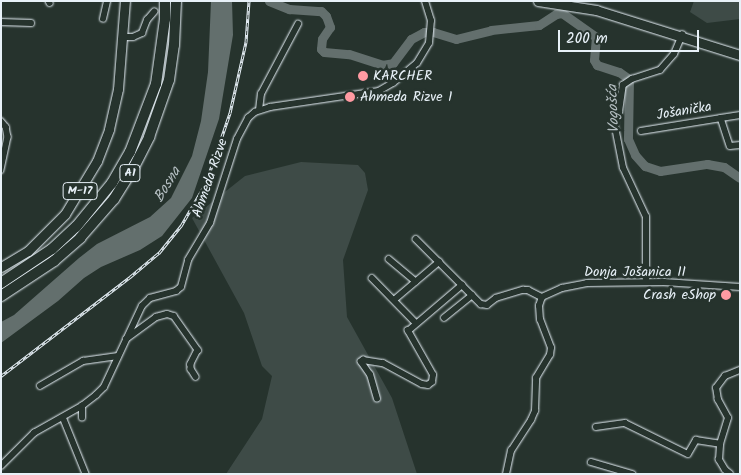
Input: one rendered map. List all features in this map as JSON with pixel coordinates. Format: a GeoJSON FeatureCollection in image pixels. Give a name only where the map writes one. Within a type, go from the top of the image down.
{"type":"FeatureCollection","features":[{"type":"Feature","properties":{"kind":"highway","name":"A1"},"geometry":{"type":"LineString","coordinates":[[1,282],[33,263],[70,232],[93,209],[112,183],[130,152],[156,84],[165,19],[165,1]]}},
{"type":"Feature","properties":{"kind":"highway","name":"A1"},"geometry":{"type":"LineString","coordinates":[[1,296],[54,261],[80,238],[114,199],[134,167],[149,138],[169,80],[181,2]]}},
{"type":"Feature","properties":{"kind":"main road","name":"M-17"},"geometry":{"type":"LineString","coordinates":[[1,267],[35,245],[65,214],[96,162],[114,108],[123,37],[125,1]]}},
{"type":"Feature","properties":{"kind":"main road"},"geometry":{"type":"LineString","coordinates":[[538,1],[596,10],[682,35],[740,55]]}},
{"type":"Feature","properties":{"kind":"street"},"geometry":{"type":"LineString","coordinates":[[103,19],[107,1]]}},
{"type":"Feature","properties":{"kind":"street"},"geometry":{"type":"LineString","coordinates":[[298,24],[261,94],[259,110],[292,103],[379,91],[393,83],[417,63],[425,52],[432,27],[426,1]]}},
{"type":"Feature","properties":{"kind":"street"},"geometry":{"type":"LineString","coordinates":[[123,37],[133,37],[142,33],[147,20],[154,12]]}},
{"type":"Feature","properties":{"kind":"street"},"geometry":{"type":"LineString","coordinates":[[1,22],[31,23]]}},
{"type":"Feature","properties":{"kind":"street"},"geometry":{"type":"LineString","coordinates":[[646,282],[646,217],[623,168],[613,126],[619,112],[621,88],[632,79],[660,70],[674,54],[682,35]]}},
{"type":"Feature","properties":{"kind":"street","name":"Ahmeda Rizve"},"geometry":{"type":"LineString","coordinates":[[1,466],[27,439],[82,406],[104,387],[136,316],[150,298],[176,291],[181,287],[188,260],[215,211],[237,139],[248,118],[259,110]]}},
{"type":"Feature","properties":{"kind":"street"},"geometry":{"type":"LineString","coordinates":[[721,118],[740,115]]}},
{"type":"Feature","properties":{"kind":"street","name":"Jošanička"},"geometry":{"type":"LineString","coordinates":[[641,131],[721,118],[730,146],[740,145]]}},
{"type":"Feature","properties":{"kind":"street"},"geometry":{"type":"LineString","coordinates":[[1,121],[6,127],[8,137],[1,170]]}},
{"type":"Feature","properties":{"kind":"street"},"geometry":{"type":"LineString","coordinates":[[416,239],[484,305],[496,298],[523,290],[528,290],[542,297],[539,306],[540,320],[550,348],[550,355],[536,378],[534,411],[531,420],[512,451],[506,474]]}},
{"type":"Feature","properties":{"kind":"street"},"geometry":{"type":"LineString","coordinates":[[389,259],[416,282]]}},
{"type":"Feature","properties":{"kind":"street"},"geometry":{"type":"LineString","coordinates":[[394,300],[439,262]]}},
{"type":"Feature","properties":{"kind":"street"},"geometry":{"type":"LineString","coordinates":[[372,278],[416,323]]}},
{"type":"Feature","properties":{"kind":"street","name":"Donja Jošanica II"},"geometry":{"type":"LineString","coordinates":[[542,297],[570,286],[646,282],[740,287]]}},
{"type":"Feature","properties":{"kind":"street"},"geometry":{"type":"LineString","coordinates":[[377,399],[370,376],[361,362],[363,360],[384,363],[422,384],[428,385],[432,382],[432,375],[408,331],[462,285]]}},
{"type":"Feature","properties":{"kind":"street"},"geometry":{"type":"LineString","coordinates":[[444,318],[472,295]]}},
{"type":"Feature","properties":{"kind":"street"},"geometry":{"type":"LineString","coordinates":[[126,339],[156,317],[166,314],[174,316],[198,350],[191,364],[191,369],[196,377]]}},
{"type":"Feature","properties":{"kind":"street"},"geometry":{"type":"LineString","coordinates":[[40,386],[83,361],[118,356]]}},
{"type":"Feature","properties":{"kind":"street"},"geometry":{"type":"LineString","coordinates":[[726,473],[719,460],[720,444],[728,418],[718,400],[716,388],[725,376],[740,370]]}},
{"type":"Feature","properties":{"kind":"street"},"geometry":{"type":"LineString","coordinates":[[82,406],[82,418]]}},
{"type":"Feature","properties":{"kind":"street"},"geometry":{"type":"LineString","coordinates":[[63,417],[86,474]]}},
{"type":"Feature","properties":{"kind":"street"},"geometry":{"type":"LineString","coordinates":[[596,426],[625,423],[688,454],[696,440],[720,444]]}},
{"type":"Feature","properties":{"kind":"street"},"geometry":{"type":"LineString","coordinates":[[591,462],[632,474]]}},
{"type":"Feature","properties":{"kind":"shaded area"},"geometry":{"type":"Polygon","coordinates":[[[211,1],[232,1],[233,35],[219,119],[192,198],[162,236],[140,250],[101,267],[84,278],[58,301],[1,343],[1,322],[14,315],[97,244],[150,217],[171,198],[192,156],[201,121],[208,72],[211,1]]]}},
{"type":"Feature","properties":{"kind":"shaded area"},"geometry":{"type":"Polygon","coordinates":[[[694,1],[740,1],[740,19],[707,23],[690,12],[694,1]]]}},
{"type":"Feature","properties":{"kind":"shaded area"},"geometry":{"type":"Polygon","coordinates":[[[301,162],[358,165],[365,173],[368,190],[343,260],[347,317],[392,398],[417,474],[226,474],[262,419],[272,376],[262,366],[244,313],[192,218],[245,176],[301,162]]]}},
{"type":"Feature","properties":{"kind":"waterway","name":"Vogošća"},"geometry":{"type":"LineString","coordinates":[[269,1],[289,9],[321,11],[326,16],[330,27],[322,39],[321,49],[324,52],[349,54],[382,65],[393,63],[411,39],[424,32],[433,32],[456,39],[491,30],[539,25],[556,14],[562,13],[596,37],[594,60],[597,65],[619,72],[629,79],[628,139],[635,155],[645,166],[660,171],[707,164],[724,167],[740,178]]}},
{"type":"Feature","properties":{"kind":"railway"},"geometry":{"type":"LineString","coordinates":[[1,376],[159,253],[181,226],[206,183],[230,113],[246,42],[249,1]]}},
{"type":"Feature","properties":{"kind":"place","name":"KARCHER"},"geometry":{"type":"Point","coordinates":[363,76]}},
{"type":"Feature","properties":{"kind":"place","name":"Ahmeda Rizve 1"},"geometry":{"type":"Point","coordinates":[350,97]}},
{"type":"Feature","properties":{"kind":"place","name":"Crash eShop"},"geometry":{"type":"Point","coordinates":[726,295]}},
{"type":"Feature","properties":{"kind":"water label","name":"Bosna"},"geometry":{"type":"Point","coordinates":[168,185]}}]}
